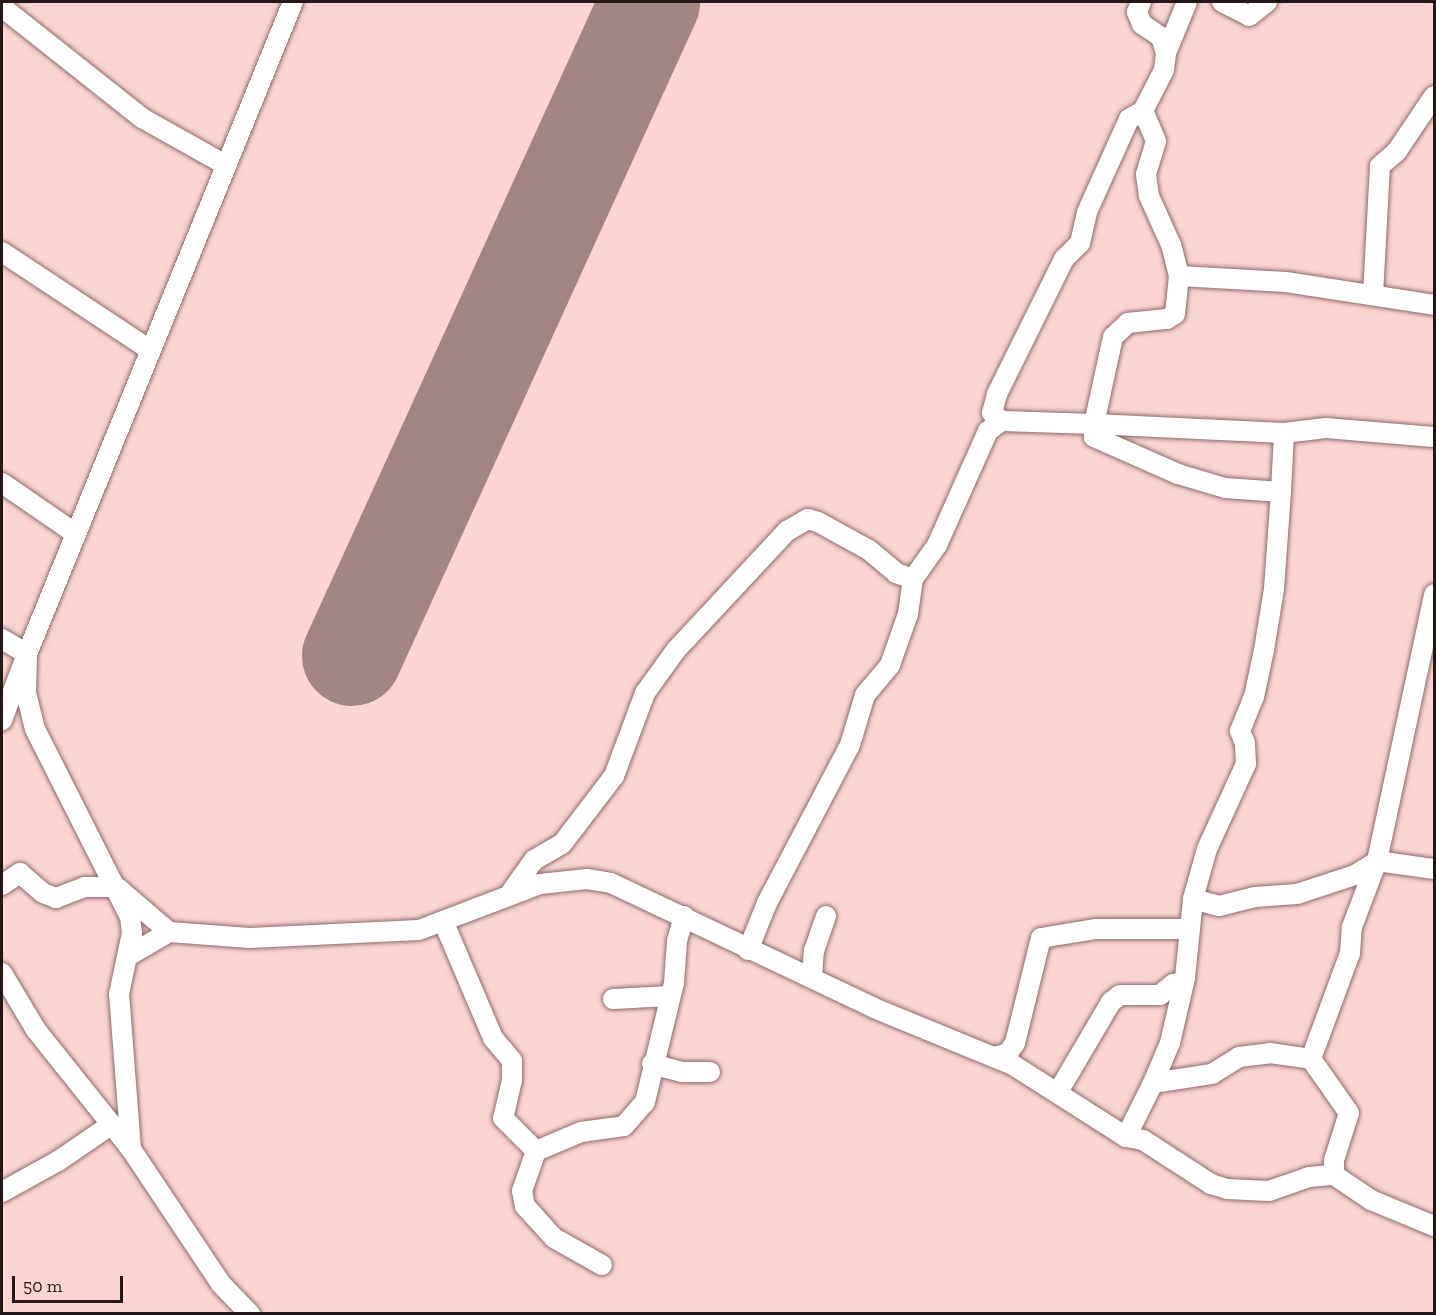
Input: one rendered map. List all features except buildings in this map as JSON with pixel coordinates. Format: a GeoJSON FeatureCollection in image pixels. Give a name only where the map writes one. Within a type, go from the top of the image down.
{"type":"FeatureCollection","features":[{"type":"Feature","properties":{"kind":"street"},"geometry":{"type":"LineString","coordinates":[[2,720],[224,164],[293,2]]}},
{"type":"Feature","properties":{"kind":"street"},"geometry":{"type":"LineString","coordinates":[[748,950],[777,884],[850,745],[865,695],[890,665],[908,614],[913,579],[937,545],[994,422],[997,394],[1064,259],[1080,243],[1087,212],[1128,119],[1143,111],[1164,70],[1166,53],[1161,38],[1142,24],[1137,12],[1141,2]]}},
{"type":"Feature","properties":{"kind":"street"},"geometry":{"type":"LineString","coordinates":[[1166,53],[1173,44],[1187,2]]}},
{"type":"Feature","properties":{"kind":"street"},"geometry":{"type":"LineString","coordinates":[[1222,2],[1249,16],[1267,2]]}},
{"type":"Feature","properties":{"kind":"street"},"geometry":{"type":"LineString","coordinates":[[2,7],[142,118],[224,164]]}},
{"type":"Feature","properties":{"kind":"street"},"geometry":{"type":"LineString","coordinates":[[1373,295],[1380,166],[1397,151],[1434,96]]}},
{"type":"Feature","properties":{"kind":"street"},"geometry":{"type":"LineString","coordinates":[[1143,111],[1156,141],[1146,174],[1149,196],[1171,245],[1179,276],[1172,317],[1128,323],[1113,337],[1094,424],[1094,437],[1178,474],[1225,488],[1281,492]]}},
{"type":"Feature","properties":{"kind":"street"},"geometry":{"type":"LineString","coordinates":[[2,252],[150,350]]}},
{"type":"Feature","properties":{"kind":"street"},"geometry":{"type":"LineString","coordinates":[[1179,276],[1286,282],[1434,305]]}},
{"type":"Feature","properties":{"kind":"street"},"geometry":{"type":"LineString","coordinates":[[994,422],[1284,433],[1326,428],[1434,437]]}},
{"type":"Feature","properties":{"kind":"street"},"geometry":{"type":"LineString","coordinates":[[1126,1137],[1170,1043],[1184,982],[1194,911],[1207,849],[1246,764],[1245,743],[1240,731],[1254,697],[1274,589],[1284,433]]}},
{"type":"Feature","properties":{"kind":"street"},"geometry":{"type":"LineString","coordinates":[[2,483],[76,534]]}},
{"type":"Feature","properties":{"kind":"street"},"geometry":{"type":"LineString","coordinates":[[509,895],[534,860],[562,844],[614,776],[645,693],[681,642],[792,527],[808,519],[818,522],[868,550],[896,573],[913,579]]}},
{"type":"Feature","properties":{"kind":"street"},"geometry":{"type":"LineString","coordinates":[[1311,1059],[1350,953],[1352,927],[1377,861],[1434,594]]}},
{"type":"Feature","properties":{"kind":"street"},"geometry":{"type":"LineString","coordinates":[[2,639],[27,654]]}},
{"type":"Feature","properties":{"kind":"street"},"geometry":{"type":"LineString","coordinates":[[27,654],[27,694],[35,729],[119,889],[131,925],[128,956],[120,994],[131,1149]]}},
{"type":"Feature","properties":{"kind":"street"},"geometry":{"type":"LineString","coordinates":[[994,1057],[1008,1053],[1015,1043],[1041,938],[1194,911],[1255,897],[1298,894],[1355,874],[1377,861],[1434,869]]}},
{"type":"Feature","properties":{"kind":"street"},"geometry":{"type":"LineString","coordinates":[[2,885],[16,873],[56,898],[93,885],[119,889],[169,932],[220,938],[394,932],[444,923],[509,895],[561,880],[587,879],[633,891],[748,950],[994,1057],[1058,1092],[1126,1137],[1143,1140],[1211,1184],[1227,1189],[1269,1191],[1309,1178],[1334,1175],[1371,1200],[1434,1226]]}},
{"type":"Feature","properties":{"kind":"street"},"geometry":{"type":"LineString","coordinates":[[602,1264],[554,1238],[525,1206],[522,1191],[536,1151],[581,1132],[624,1126],[645,1102],[652,1064],[670,996],[684,916]]}},
{"type":"Feature","properties":{"kind":"street"},"geometry":{"type":"LineString","coordinates":[[812,977],[814,951],[826,916]]}},
{"type":"Feature","properties":{"kind":"street"},"geometry":{"type":"LineString","coordinates":[[444,923],[492,1038],[512,1061],[512,1080],[503,1118],[536,1151]]}},
{"type":"Feature","properties":{"kind":"street"},"geometry":{"type":"LineString","coordinates":[[128,956],[169,932]]}},
{"type":"Feature","properties":{"kind":"street"},"geometry":{"type":"LineString","coordinates":[[2,973],[36,1030],[131,1149],[221,1284],[250,1314]]}},
{"type":"Feature","properties":{"kind":"street"},"geometry":{"type":"LineString","coordinates":[[1058,1092],[1111,1002],[1120,995],[1160,995],[1173,984],[1184,982]]}},
{"type":"Feature","properties":{"kind":"street"},"geometry":{"type":"LineString","coordinates":[[613,999],[670,996]]}},
{"type":"Feature","properties":{"kind":"street"},"geometry":{"type":"LineString","coordinates":[[1153,1083],[1212,1074],[1239,1057],[1270,1053],[1311,1059],[1349,1113],[1334,1160],[1334,1175]]}},
{"type":"Feature","properties":{"kind":"street"},"geometry":{"type":"LineString","coordinates":[[652,1064],[682,1072],[710,1072]]}},
{"type":"Feature","properties":{"kind":"street"},"geometry":{"type":"LineString","coordinates":[[2,1192],[58,1161],[112,1124]]}},
{"type":"Feature","properties":{"kind":"runway"},"geometry":{"type":"LineString","coordinates":[[352,656],[650,2]]}}]}
